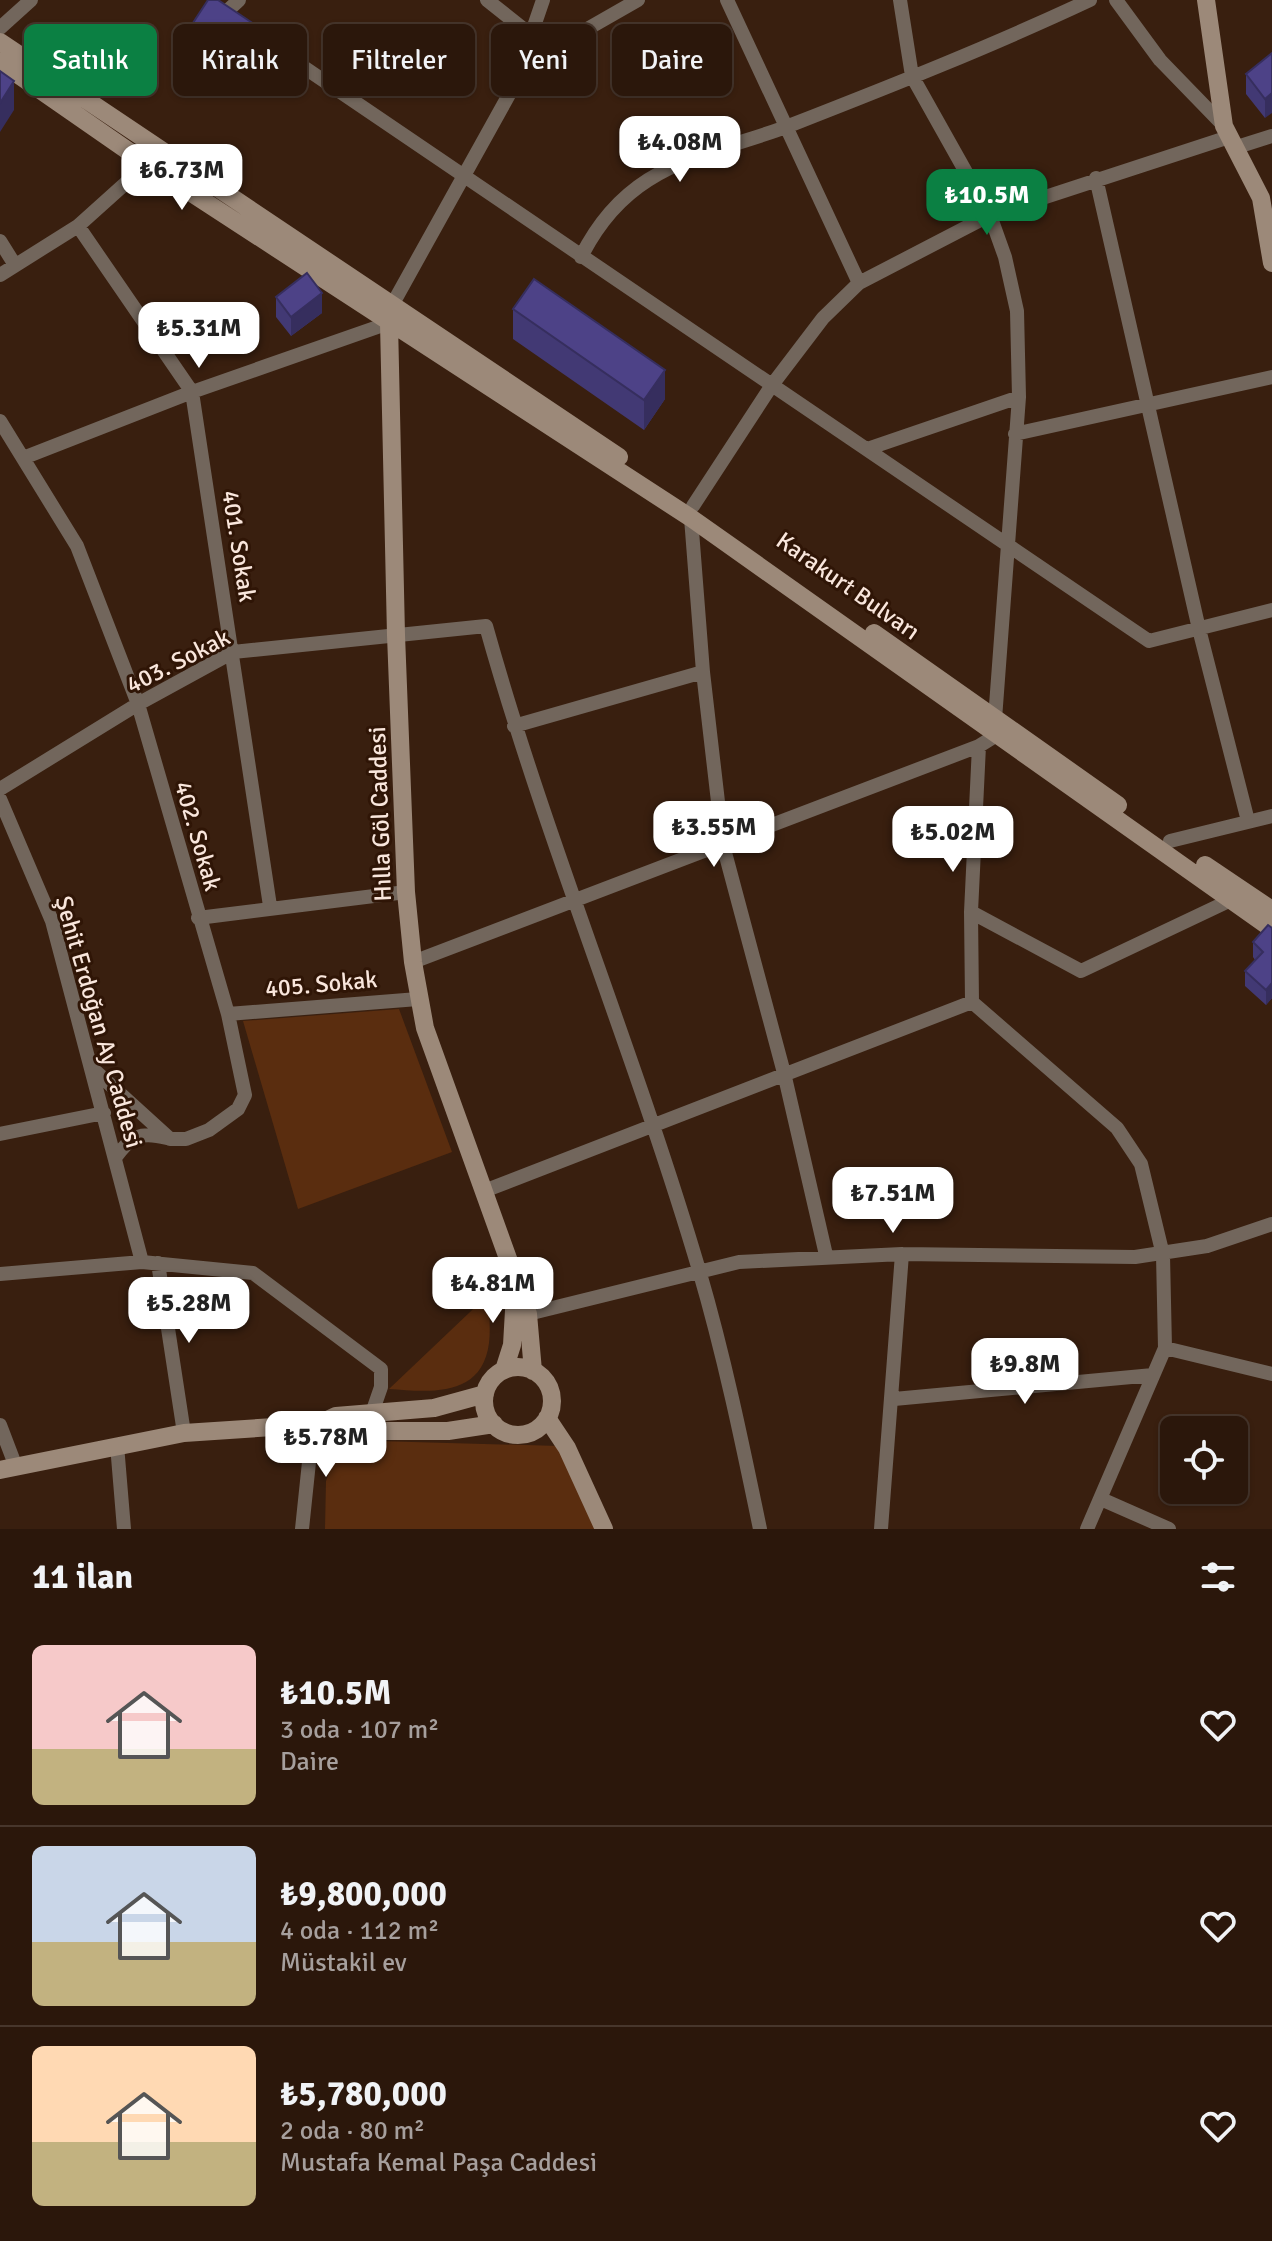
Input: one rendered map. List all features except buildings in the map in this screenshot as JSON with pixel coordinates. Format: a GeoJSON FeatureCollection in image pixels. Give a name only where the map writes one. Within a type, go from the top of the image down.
{"type":"FeatureCollection","features":[{"type":"Feature","properties":{"kind":"main road"},"geometry":{"type":"LineString","coordinates":[[1206,0],[1229,137],[1261,198],[1272,263]]}},
{"type":"Feature","properties":{"kind":"main road"},"geometry":{"type":"LineString","coordinates":[[0,42],[390,315]]}},
{"type":"Feature","properties":{"kind":"main road"},"geometry":{"type":"LineString","coordinates":[[0,62],[147,164],[390,315]]}},
{"type":"Feature","properties":{"kind":"main road","name":"Karakurt Bulvarı"},"geometry":{"type":"LineString","coordinates":[[390,315],[692,512],[1272,929]]}},
{"type":"Feature","properties":{"kind":"main road","name":"Hılla Göl Caddesi"},"geometry":{"type":"LineString","coordinates":[[390,315],[396,635],[406,892],[413,962],[418,999],[434,1055],[515,1286]]}},
{"type":"Feature","properties":{"kind":"main road","name":"Karakurt Bulvarı"},"geometry":{"type":"LineString","coordinates":[[995,728],[1272,910]]}},
{"type":"Feature","properties":{"kind":"main road"},"geometry":{"type":"LineString","coordinates":[[515,1286],[528,1314],[533,1371]]}},
{"type":"Feature","properties":{"kind":"main road"},"geometry":{"type":"LineString","coordinates":[[504,1370],[512,1345],[515,1286]]}},
{"type":"Feature","properties":{"kind":"main road"},"geometry":{"type":"LineString","coordinates":[[524,1367],[533,1371],[549,1386],[552,1397],[547,1418],[541,1426],[522,1434],[502,1431],[486,1410],[485,1394],[495,1375],[504,1370],[524,1367]]}},
{"type":"Feature","properties":{"kind":"main road"},"geometry":{"type":"LineString","coordinates":[[8,1468],[184,1433],[316,1424],[336,1416],[434,1408],[485,1394]]}},
{"type":"Feature","properties":{"kind":"main road"},"geometry":{"type":"LineString","coordinates":[[547,1418],[567,1448],[604,1529]]}},
{"type":"Feature","properties":{"kind":"main road"},"geometry":{"type":"LineString","coordinates":[[316,1424],[335,1431],[459,1430],[494,1424]]}},
{"type":"Feature","properties":{"kind":"street"},"geometry":{"type":"LineString","coordinates":[[0,28],[31,0]]}},
{"type":"Feature","properties":{"kind":"street"},"geometry":{"type":"LineString","coordinates":[[239,0],[220,10],[1149,641],[1272,610]]}},
{"type":"Feature","properties":{"kind":"street"},"geometry":{"type":"LineString","coordinates":[[487,0],[517,24]]}},
{"type":"Feature","properties":{"kind":"street"},"geometry":{"type":"LineString","coordinates":[[535,24],[543,0]]}},
{"type":"Feature","properties":{"kind":"street"},"geometry":{"type":"LineString","coordinates":[[596,24],[638,0]]}},
{"type":"Feature","properties":{"kind":"street"},"geometry":{"type":"LineString","coordinates":[[727,0],[859,283]]}},
{"type":"Feature","properties":{"kind":"street"},"geometry":{"type":"LineString","coordinates":[[413,962],[979,746],[995,728],[1019,397],[1017,311],[1005,257],[990,215],[912,76],[900,0]]}},
{"type":"Feature","properties":{"kind":"street"},"geometry":{"type":"LineString","coordinates":[[581,257],[596,227],[648,180],[685,160],[786,127],[1090,0]]}},
{"type":"Feature","properties":{"kind":"street"},"geometry":{"type":"LineString","coordinates":[[1116,0],[1160,60],[1229,137]]}},
{"type":"Feature","properties":{"kind":"street"},"geometry":{"type":"LineString","coordinates":[[23,458],[390,315],[461,176],[507,96]]}},
{"type":"Feature","properties":{"kind":"street"},"geometry":{"type":"LineString","coordinates":[[826,1255],[784,1073],[723,845],[703,672],[692,512],[772,385],[823,318],[859,283],[990,215],[1229,137],[1272,136]]}},
{"type":"Feature","properties":{"kind":"street"},"geometry":{"type":"LineString","coordinates":[[0,275],[78,226],[147,164]]}},
{"type":"Feature","properties":{"kind":"street"},"geometry":{"type":"LineString","coordinates":[[1096,178],[1199,629],[1248,821]]}},
{"type":"Feature","properties":{"kind":"street","name":"401. Sokak"},"geometry":{"type":"LineString","coordinates":[[78,226],[192,392],[270,906]]}},
{"type":"Feature","properties":{"kind":"street"},"geometry":{"type":"LineString","coordinates":[[0,241],[15,265]]}},
{"type":"Feature","properties":{"kind":"street"},"geometry":{"type":"LineString","coordinates":[[1015,434],[1272,377]]}},
{"type":"Feature","properties":{"kind":"street"},"geometry":{"type":"LineString","coordinates":[[867,449],[1019,397]]}},
{"type":"Feature","properties":{"kind":"street","name":"402. Sokak"},"geometry":{"type":"LineString","coordinates":[[3,431],[77,546],[138,704],[228,1014],[245,1095],[238,1109],[209,1130],[186,1139],[170,1139]]}},
{"type":"Feature","properties":{"kind":"street","name":"403. Sokak"},"geometry":{"type":"LineString","coordinates":[[0,789],[138,704],[233,652],[486,626],[514,726]]}},
{"type":"Feature","properties":{"kind":"street"},"geometry":{"type":"LineString","coordinates":[[703,672],[514,726],[576,899],[698,1269],[737,1416],[760,1529]]}},
{"type":"Feature","properties":{"kind":"street"},"geometry":{"type":"LineString","coordinates":[[979,746],[971,912],[972,1002],[1117,1128],[1130,1144],[1141,1164],[1163,1255],[1165,1348],[1087,1529],[1074,1529]]}},
{"type":"Feature","properties":{"kind":"street","name":"Şehit Erdoğan Ay Caddesi"},"geometry":{"type":"LineString","coordinates":[[0,799],[52,921],[142,1262]]}},
{"type":"Feature","properties":{"kind":"street"},"geometry":{"type":"LineString","coordinates":[[1170,841],[1272,816]]}},
{"type":"Feature","properties":{"kind":"street"},"geometry":{"type":"LineString","coordinates":[[198,918],[270,906],[406,892]]}},
{"type":"Feature","properties":{"kind":"street"},"geometry":{"type":"LineString","coordinates":[[971,912],[1081,971],[1233,899]]}},
{"type":"Feature","properties":{"kind":"street","name":"405. Sokak"},"geometry":{"type":"LineString","coordinates":[[228,1014],[418,999]]}},
{"type":"Feature","properties":{"kind":"street"},"geometry":{"type":"LineString","coordinates":[[484,1191],[972,1002]]}},
{"type":"Feature","properties":{"kind":"street"},"geometry":{"type":"LineString","coordinates":[[93,1069],[170,1139]]}},
{"type":"Feature","properties":{"kind":"street"},"geometry":{"type":"LineString","coordinates":[[0,1134],[104,1113]]}},
{"type":"Feature","properties":{"kind":"street"},"geometry":{"type":"LineString","coordinates":[[115,1158],[128,1139],[145,1132],[170,1139]]}},
{"type":"Feature","properties":{"kind":"street"},"geometry":{"type":"LineString","coordinates":[[528,1314],[698,1269],[739,1262],[826,1255],[1163,1255],[1207,1246],[1272,1224]]}},
{"type":"Feature","properties":{"kind":"street"},"geometry":{"type":"LineString","coordinates":[[881,1529],[894,1399],[902,1254]]}},
{"type":"Feature","properties":{"kind":"street"},"geometry":{"type":"LineString","coordinates":[[0,1274],[142,1262],[253,1273],[381,1369],[381,1387],[372,1413]]}},
{"type":"Feature","properties":{"kind":"street"},"geometry":{"type":"LineString","coordinates":[[158,1263],[184,1433]]}},
{"type":"Feature","properties":{"kind":"street"},"geometry":{"type":"LineString","coordinates":[[1165,1348],[1272,1374]]}},
{"type":"Feature","properties":{"kind":"street"},"geometry":{"type":"LineString","coordinates":[[894,1399],[1153,1375]]}},
{"type":"Feature","properties":{"kind":"street"},"geometry":{"type":"LineString","coordinates":[[302,1529],[316,1424]]}},
{"type":"Feature","properties":{"kind":"street"},"geometry":{"type":"LineString","coordinates":[[0,1425],[8,1468]]}},
{"type":"Feature","properties":{"kind":"street"},"geometry":{"type":"LineString","coordinates":[[117,1445],[124,1529]]}},
{"type":"Feature","properties":{"kind":"street"},"geometry":{"type":"LineString","coordinates":[[1101,1499],[1169,1529]]}},
{"type":"Feature","properties":{"kind":"shaded area"},"geometry":{"type":"Polygon","coordinates":[[[399,1009],[452,1152],[298,1209],[243,1021],[399,1009]]]}},
{"type":"Feature","properties":{"kind":"shaded area"},"geometry":{"type":"Polygon","coordinates":[[[490,1293],[489,1343],[476,1374],[452,1388],[421,1391],[389,1389],[490,1293]]]}},
{"type":"Feature","properties":{"kind":"shaded area"},"geometry":{"type":"Polygon","coordinates":[[[341,1440],[559,1446],[595,1529],[325,1529],[326,1481],[341,1440]]]}}]}
